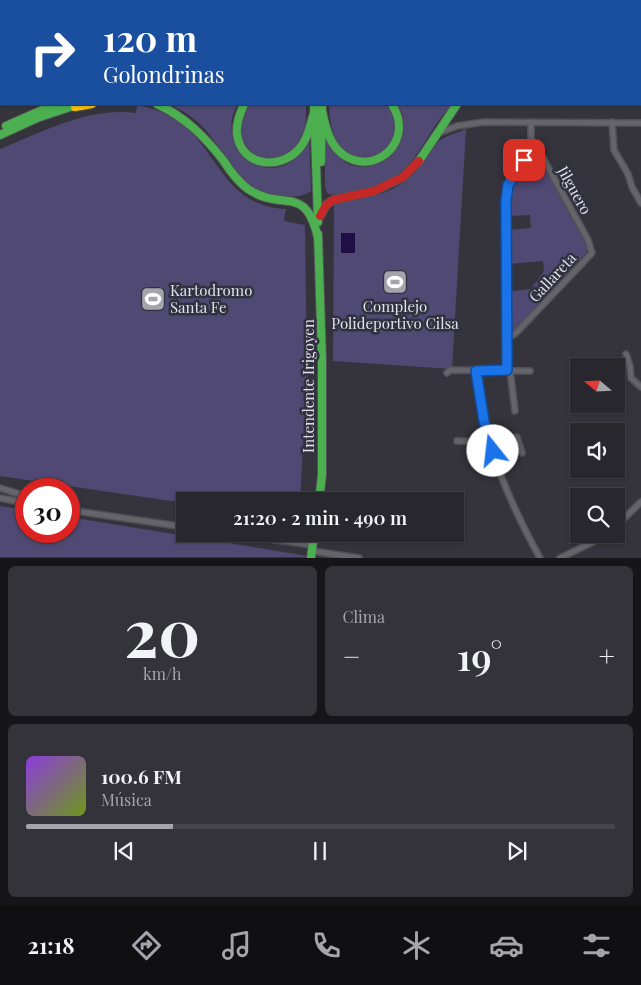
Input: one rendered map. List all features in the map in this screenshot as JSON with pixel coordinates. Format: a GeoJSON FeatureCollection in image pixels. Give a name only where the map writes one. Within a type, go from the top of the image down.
{"type":"FeatureCollection","features":[{"type":"Feature","properties":{"kind":"main road"},"geometry":{"type":"LineString","coordinates":[[0,128],[56,107],[71,105]]}},
{"type":"Feature","properties":{"kind":"main road"},"geometry":{"type":"LineString","coordinates":[[0,135],[56,107],[80,105]]}},
{"type":"Feature","properties":{"kind":"main road"},"geometry":{"type":"LineString","coordinates":[[161,105],[188,120],[209,143],[237,180],[251,192],[267,198],[295,202],[307,208],[312,216],[318,238]]}},
{"type":"Feature","properties":{"kind":"main road"},"geometry":{"type":"LineString","coordinates":[[243,105],[236,122],[236,137],[240,146],[250,156],[267,163],[284,160],[299,150],[319,109]]}},
{"type":"Feature","properties":{"kind":"main road"},"geometry":{"type":"LineString","coordinates":[[319,109],[329,137],[337,150],[352,161],[367,162],[383,157],[395,144],[400,122],[393,105]]}},
{"type":"Feature","properties":{"kind":"main road"},"geometry":{"type":"LineString","coordinates":[[320,216],[326,205],[333,200],[374,191],[403,177],[419,161],[456,105]]}},
{"type":"Feature","properties":{"kind":"main road","name":"Intendente Irigoyen"},"geometry":{"type":"LineString","coordinates":[[319,109],[318,238],[322,458],[320,492]]}},
{"type":"Feature","properties":{"kind":"main road","name":"Intendente Irigoyen"},"geometry":{"type":"LineString","coordinates":[[319,109],[322,256],[320,271]]}},
{"type":"Feature","properties":{"kind":"street"},"geometry":{"type":"LineString","coordinates":[[451,111],[452,120],[457,126]]}},
{"type":"Feature","properties":{"kind":"street"},"geometry":{"type":"LineString","coordinates":[[434,137],[446,129],[484,122],[641,123]]}},
{"type":"Feature","properties":{"kind":"street"},"geometry":{"type":"LineString","coordinates":[[515,411],[509,370],[506,239],[507,188],[524,160],[530,144],[532,122]]}},
{"type":"Feature","properties":{"kind":"street"},"geometry":{"type":"LineString","coordinates":[[612,122],[614,150],[628,174],[632,187],[641,203]]}},
{"type":"Feature","properties":{"kind":"street","name":"Jilguero"},"geometry":{"type":"LineString","coordinates":[[530,144],[537,147],[588,240],[592,253]]}},
{"type":"Feature","properties":{"kind":"street","name":"Gallareta"},"geometry":{"type":"LineString","coordinates":[[508,338],[516,333],[592,253]]}},
{"type":"Feature","properties":{"kind":"street"},"geometry":{"type":"LineString","coordinates":[[626,354],[630,366],[630,378],[641,387]]}},
{"type":"Feature","properties":{"kind":"street"},"geometry":{"type":"LineString","coordinates":[[447,373],[450,370],[530,371]]}},
{"type":"Feature","properties":{"kind":"street"},"geometry":{"type":"LineString","coordinates":[[476,371],[484,421],[490,442],[511,499],[540,558]]}},
{"type":"Feature","properties":{"kind":"street"},"geometry":{"type":"LineString","coordinates":[[457,441],[490,442],[517,437],[522,453]]}},
{"type":"Feature","properties":{"kind":"street"},"geometry":{"type":"LineString","coordinates":[[0,488],[15,493]]}},
{"type":"Feature","properties":{"kind":"street"},"geometry":{"type":"LineString","coordinates":[[0,498],[15,501]]}},
{"type":"Feature","properties":{"kind":"street"},"geometry":{"type":"LineString","coordinates":[[625,517],[641,502]]}},
{"type":"Feature","properties":{"kind":"street"},"geometry":{"type":"LineString","coordinates":[[80,512],[176,526]]}},
{"type":"Feature","properties":{"kind":"street"},"geometry":{"type":"LineString","coordinates":[[270,542],[359,558]]}},
{"type":"Feature","properties":{"kind":"street"},"geometry":{"type":"LineString","coordinates":[[560,558],[591,543]]}},
{"type":"Feature","properties":{"kind":"shaded area","name":"Kartodromo Santa Fe"},"geometry":{"type":"Polygon","coordinates":[[[137,105],[162,112],[178,120],[195,137],[237,190],[250,199],[266,206],[286,209],[284,221],[305,225],[307,374],[300,492],[176,492],[176,502],[80,488],[80,478],[15,478],[0,476],[0,149],[83,117],[118,112],[136,113],[137,105]]]}},
{"type":"Feature","properties":{"kind":"shaded area"},"geometry":{"type":"Polygon","coordinates":[[[171,105],[238,105],[232,118],[232,131],[236,144],[243,155],[253,163],[266,168],[279,167],[295,159],[309,135],[311,191],[292,196],[270,194],[256,190],[235,170],[204,128],[171,105]]]}},
{"type":"Feature","properties":{"kind":"shaded area"},"geometry":{"type":"Polygon","coordinates":[[[248,105],[306,105],[304,135],[291,153],[279,159],[268,160],[257,156],[249,149],[243,139],[240,128],[242,116],[248,105]]]}},
{"type":"Feature","properties":{"kind":"shaded area"},"geometry":{"type":"Polygon","coordinates":[[[329,105],[386,105],[393,119],[394,132],[390,143],[383,152],[373,157],[361,159],[350,156],[341,148],[333,133],[329,105]]]}},
{"type":"Feature","properties":{"kind":"shaded area"},"geometry":{"type":"Polygon","coordinates":[[[398,105],[452,105],[445,112],[412,161],[395,177],[381,184],[352,192],[328,194],[325,187],[325,135],[341,158],[348,164],[365,167],[382,163],[395,152],[402,138],[404,124],[401,110],[398,105]]]}},
{"type":"Feature","properties":{"kind":"shaded area","name":"Complejo Polideportivo Cilsa"},"geometry":{"type":"Polygon","coordinates":[[[466,129],[452,369],[333,361],[334,204],[374,196],[401,184],[414,174],[438,142],[447,136],[466,129]]]}},
{"type":"Feature","properties":{"kind":"shaded area"},"geometry":{"type":"Polygon","coordinates":[[[531,154],[537,154],[588,248],[586,253],[512,333],[510,331],[511,291],[531,289],[544,271],[543,261],[510,264],[509,230],[531,228],[530,215],[510,216],[511,185],[531,154]]]}},
{"type":"Feature","properties":{"kind":"shaded area"},"geometry":{"type":"Polygon","coordinates":[[[341,233],[355,233],[355,253],[341,253],[341,233]]]}},
{"type":"Feature","properties":{"kind":"shaded area"},"geometry":{"type":"Polygon","coordinates":[[[0,506],[15,508],[15,543],[80,543],[80,519],[176,534],[176,542],[222,542],[314,557],[0,557],[0,506]]]}},
{"type":"Feature","properties":{"kind":"traffic: fast"},"geometry":{"type":"LineString","coordinates":[[6,126],[54,105]]}},
{"type":"Feature","properties":{"kind":"traffic: fast"},"geometry":{"type":"LineString","coordinates":[[0,135],[37,118],[76,105]]}},
{"type":"Feature","properties":{"kind":"traffic: fast"},"geometry":{"type":"LineString","coordinates":[[159,105],[176,115],[201,135],[237,179],[248,189],[261,196],[299,204],[306,210],[313,221],[318,238]]}},
{"type":"Feature","properties":{"kind":"traffic: fast"},"geometry":{"type":"LineString","coordinates":[[244,105],[237,126],[240,145],[253,159],[262,162],[281,160],[291,156],[299,149],[307,136],[314,113]]}},
{"type":"Feature","properties":{"kind":"traffic: fast"},"geometry":{"type":"LineString","coordinates":[[314,105],[318,222]]}},
{"type":"Feature","properties":{"kind":"traffic: fast"},"geometry":{"type":"LineString","coordinates":[[321,162],[322,105]]}},
{"type":"Feature","properties":{"kind":"traffic: fast"},"geometry":{"type":"LineString","coordinates":[[322,111],[329,137],[338,150],[348,158],[359,161],[371,161],[389,151],[396,142],[399,131],[398,118],[392,105]]}},
{"type":"Feature","properties":{"kind":"traffic: fast"},"geometry":{"type":"LineString","coordinates":[[419,161],[456,105]]}},
{"type":"Feature","properties":{"kind":"traffic: fast"},"geometry":{"type":"LineString","coordinates":[[318,234],[322,360],[322,475],[320,492]]}},
{"type":"Feature","properties":{"kind":"traffic: fast"},"geometry":{"type":"LineString","coordinates":[[311,558],[313,542]]}},
{"type":"Feature","properties":{"kind":"traffic: slow"},"geometry":{"type":"LineString","coordinates":[[75,107],[86,105]]}},
{"type":"Feature","properties":{"kind":"traffic: jam"},"geometry":{"type":"LineString","coordinates":[[320,216],[326,205],[333,200],[374,191],[403,177],[419,161]]}},
{"type":"Feature","properties":{"kind":"place","name":"Complejo Polideportivo Cilsa"},"geometry":{"type":"Point","coordinates":[395,282]}},
{"type":"Feature","properties":{"kind":"place","name":"Kartodromo Santa Fe"},"geometry":{"type":"Point","coordinates":[153,299]}},
{"type":"Feature","properties":{"kind":"route"},"geometry":{"type":"LineString","coordinates":[[493,451],[484,421],[476,371],[507,370],[506,200],[508,185],[524,160]]}}]}
